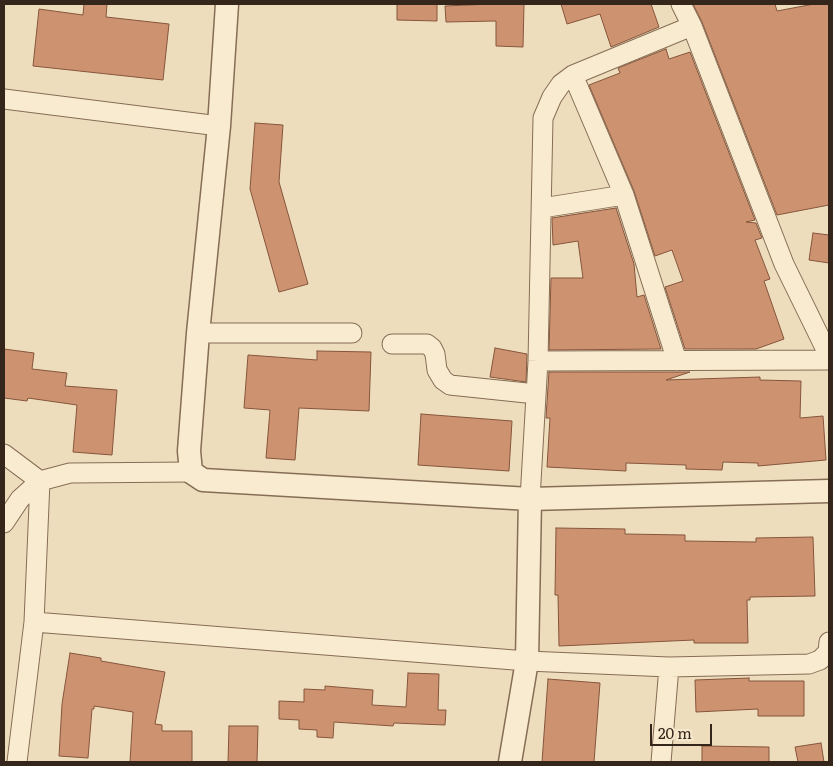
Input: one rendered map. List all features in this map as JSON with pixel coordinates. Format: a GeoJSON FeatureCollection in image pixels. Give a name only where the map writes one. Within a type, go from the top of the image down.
{"type":"FeatureCollection","features":[{"type":"Feature","properties":{"kind":"street"},"geometry":{"type":"LineString","coordinates":[[191,472],[189,451],[198,333],[219,126],[227,4]]}},
{"type":"Feature","properties":{"kind":"street"},"geometry":{"type":"LineString","coordinates":[[538,361],[829,358],[784,264],[692,26],[681,4]]}},
{"type":"Feature","properties":{"kind":"street"},"geometry":{"type":"LineString","coordinates":[[510,762],[527,661],[530,499],[538,361],[543,118],[552,97],[561,84],[573,74],[692,26]]}},
{"type":"Feature","properties":{"kind":"street"},"geometry":{"type":"LineString","coordinates":[[573,74],[624,195],[677,361]]}},
{"type":"Feature","properties":{"kind":"street"},"geometry":{"type":"LineString","coordinates":[[4,100],[219,126]]}},
{"type":"Feature","properties":{"kind":"street"},"geometry":{"type":"LineString","coordinates":[[542,208],[624,195]]}},
{"type":"Feature","properties":{"kind":"street"},"geometry":{"type":"LineString","coordinates":[[198,333],[352,333]]}},
{"type":"Feature","properties":{"kind":"street"},"geometry":{"type":"LineString","coordinates":[[392,344],[427,344],[435,354],[438,370],[444,380],[450,385],[536,394]]}},
{"type":"Feature","properties":{"kind":"street"},"geometry":{"type":"LineString","coordinates":[[4,454],[40,481]]}},
{"type":"Feature","properties":{"kind":"street"},"geometry":{"type":"LineString","coordinates":[[4,523],[20,499],[40,481],[70,473],[191,472],[203,480],[530,499],[829,491]]}},
{"type":"Feature","properties":{"kind":"street"},"geometry":{"type":"LineString","coordinates":[[17,762],[34,622],[40,481]]}},
{"type":"Feature","properties":{"kind":"street"},"geometry":{"type":"LineString","coordinates":[[34,622],[527,661],[668,667],[809,664],[820,660],[828,652],[829,642]]}},
{"type":"Feature","properties":{"kind":"street"},"geometry":{"type":"LineString","coordinates":[[661,762],[668,667]]}},
{"type":"Feature","properties":{"kind":"building"},"geometry":{"type":"Polygon","coordinates":[[[84,4],[107,4],[106,17],[169,24],[163,80],[33,66],[39,9],[83,15],[84,4]]]}},
{"type":"Feature","properties":{"kind":"building"},"geometry":{"type":"Polygon","coordinates":[[[397,4],[437,4],[437,21],[397,20],[397,4]]]}},
{"type":"Feature","properties":{"kind":"building"},"geometry":{"type":"Polygon","coordinates":[[[524,4],[523,47],[496,46],[496,21],[446,22],[445,6],[524,4]]]}},
{"type":"Feature","properties":{"kind":"building"},"geometry":{"type":"Polygon","coordinates":[[[561,4],[651,4],[659,27],[611,47],[600,14],[567,24],[561,4]]]}},
{"type":"Feature","properties":{"kind":"building"},"geometry":{"type":"Polygon","coordinates":[[[693,4],[775,4],[777,11],[814,4],[829,4],[829,205],[777,215],[702,22],[693,4]]]}},
{"type":"Feature","properties":{"kind":"building"},"geometry":{"type":"Polygon","coordinates":[[[666,49],[669,59],[690,52],[755,220],[746,222],[756,223],[762,238],[755,240],[770,279],[764,281],[784,339],[756,349],[685,349],[665,287],[683,281],[672,250],[655,256],[634,191],[589,85],[620,73],[618,68],[666,49]]]}},
{"type":"Feature","properties":{"kind":"building"},"geometry":{"type":"Polygon","coordinates":[[[255,123],[283,125],[279,182],[308,284],[279,292],[250,189],[255,123]]]}},
{"type":"Feature","properties":{"kind":"building"},"geometry":{"type":"Polygon","coordinates":[[[616,208],[634,264],[637,297],[644,295],[661,349],[549,350],[551,278],[583,278],[578,241],[553,245],[552,218],[616,208]]]}},
{"type":"Feature","properties":{"kind":"building"},"geometry":{"type":"Polygon","coordinates":[[[813,233],[829,235],[829,263],[809,260],[813,233]]]}},
{"type":"Feature","properties":{"kind":"building"},"geometry":{"type":"Polygon","coordinates":[[[495,348],[527,354],[526,382],[490,377],[495,348]]]}},
{"type":"Feature","properties":{"kind":"building"},"geometry":{"type":"Polygon","coordinates":[[[4,349],[34,353],[32,369],[67,373],[65,386],[117,390],[112,455],[73,452],[77,405],[28,398],[27,401],[4,398],[4,349]]]}},
{"type":"Feature","properties":{"kind":"building"},"geometry":{"type":"Polygon","coordinates":[[[317,351],[371,352],[369,411],[299,408],[295,460],[266,458],[270,410],[244,408],[248,355],[317,360],[317,351]]]}},
{"type":"Feature","properties":{"kind":"building"},"geometry":{"type":"Polygon","coordinates":[[[549,372],[690,372],[666,380],[760,377],[760,380],[801,381],[800,418],[823,416],[826,460],[758,466],[758,463],[723,462],[722,470],[686,469],[686,465],[626,463],[626,471],[547,467],[550,418],[546,418],[549,372]]]}},
{"type":"Feature","properties":{"kind":"building"},"geometry":{"type":"Polygon","coordinates":[[[421,414],[512,421],[509,471],[418,465],[421,414]]]}},
{"type":"Feature","properties":{"kind":"building"},"geometry":{"type":"Polygon","coordinates":[[[556,528],[625,529],[625,534],[685,535],[685,541],[756,542],[756,538],[813,537],[815,596],[750,597],[750,600],[747,600],[748,643],[694,643],[694,640],[559,646],[558,595],[555,595],[556,528]]]}},
{"type":"Feature","properties":{"kind":"building"},"geometry":{"type":"Polygon","coordinates":[[[70,653],[101,658],[101,661],[165,672],[155,724],[162,725],[162,731],[192,731],[192,762],[130,762],[133,712],[94,706],[94,709],[92,709],[88,758],[59,756],[62,704],[70,653]]]}},
{"type":"Feature","properties":{"kind":"building"},"geometry":{"type":"Polygon","coordinates":[[[408,673],[439,674],[438,710],[446,710],[445,725],[394,723],[393,726],[334,722],[333,738],[317,737],[317,730],[299,729],[299,720],[279,719],[279,701],[304,702],[304,689],[325,690],[325,686],[373,690],[372,705],[406,707],[408,673]]]}},
{"type":"Feature","properties":{"kind":"building"},"geometry":{"type":"Polygon","coordinates":[[[749,678],[749,681],[804,681],[804,716],[758,716],[758,709],[696,712],[695,680],[749,678]]]}},
{"type":"Feature","properties":{"kind":"building"},"geometry":{"type":"Polygon","coordinates":[[[548,679],[600,683],[594,762],[542,762],[548,679]]]}},
{"type":"Feature","properties":{"kind":"building"},"geometry":{"type":"Polygon","coordinates":[[[229,726],[258,726],[257,762],[228,762],[229,726]]]}},
{"type":"Feature","properties":{"kind":"building"},"geometry":{"type":"Polygon","coordinates":[[[821,743],[824,762],[798,762],[795,747],[821,743]]]}},
{"type":"Feature","properties":{"kind":"building"},"geometry":{"type":"Polygon","coordinates":[[[702,746],[769,747],[769,762],[702,762],[702,746]]]}}]}
